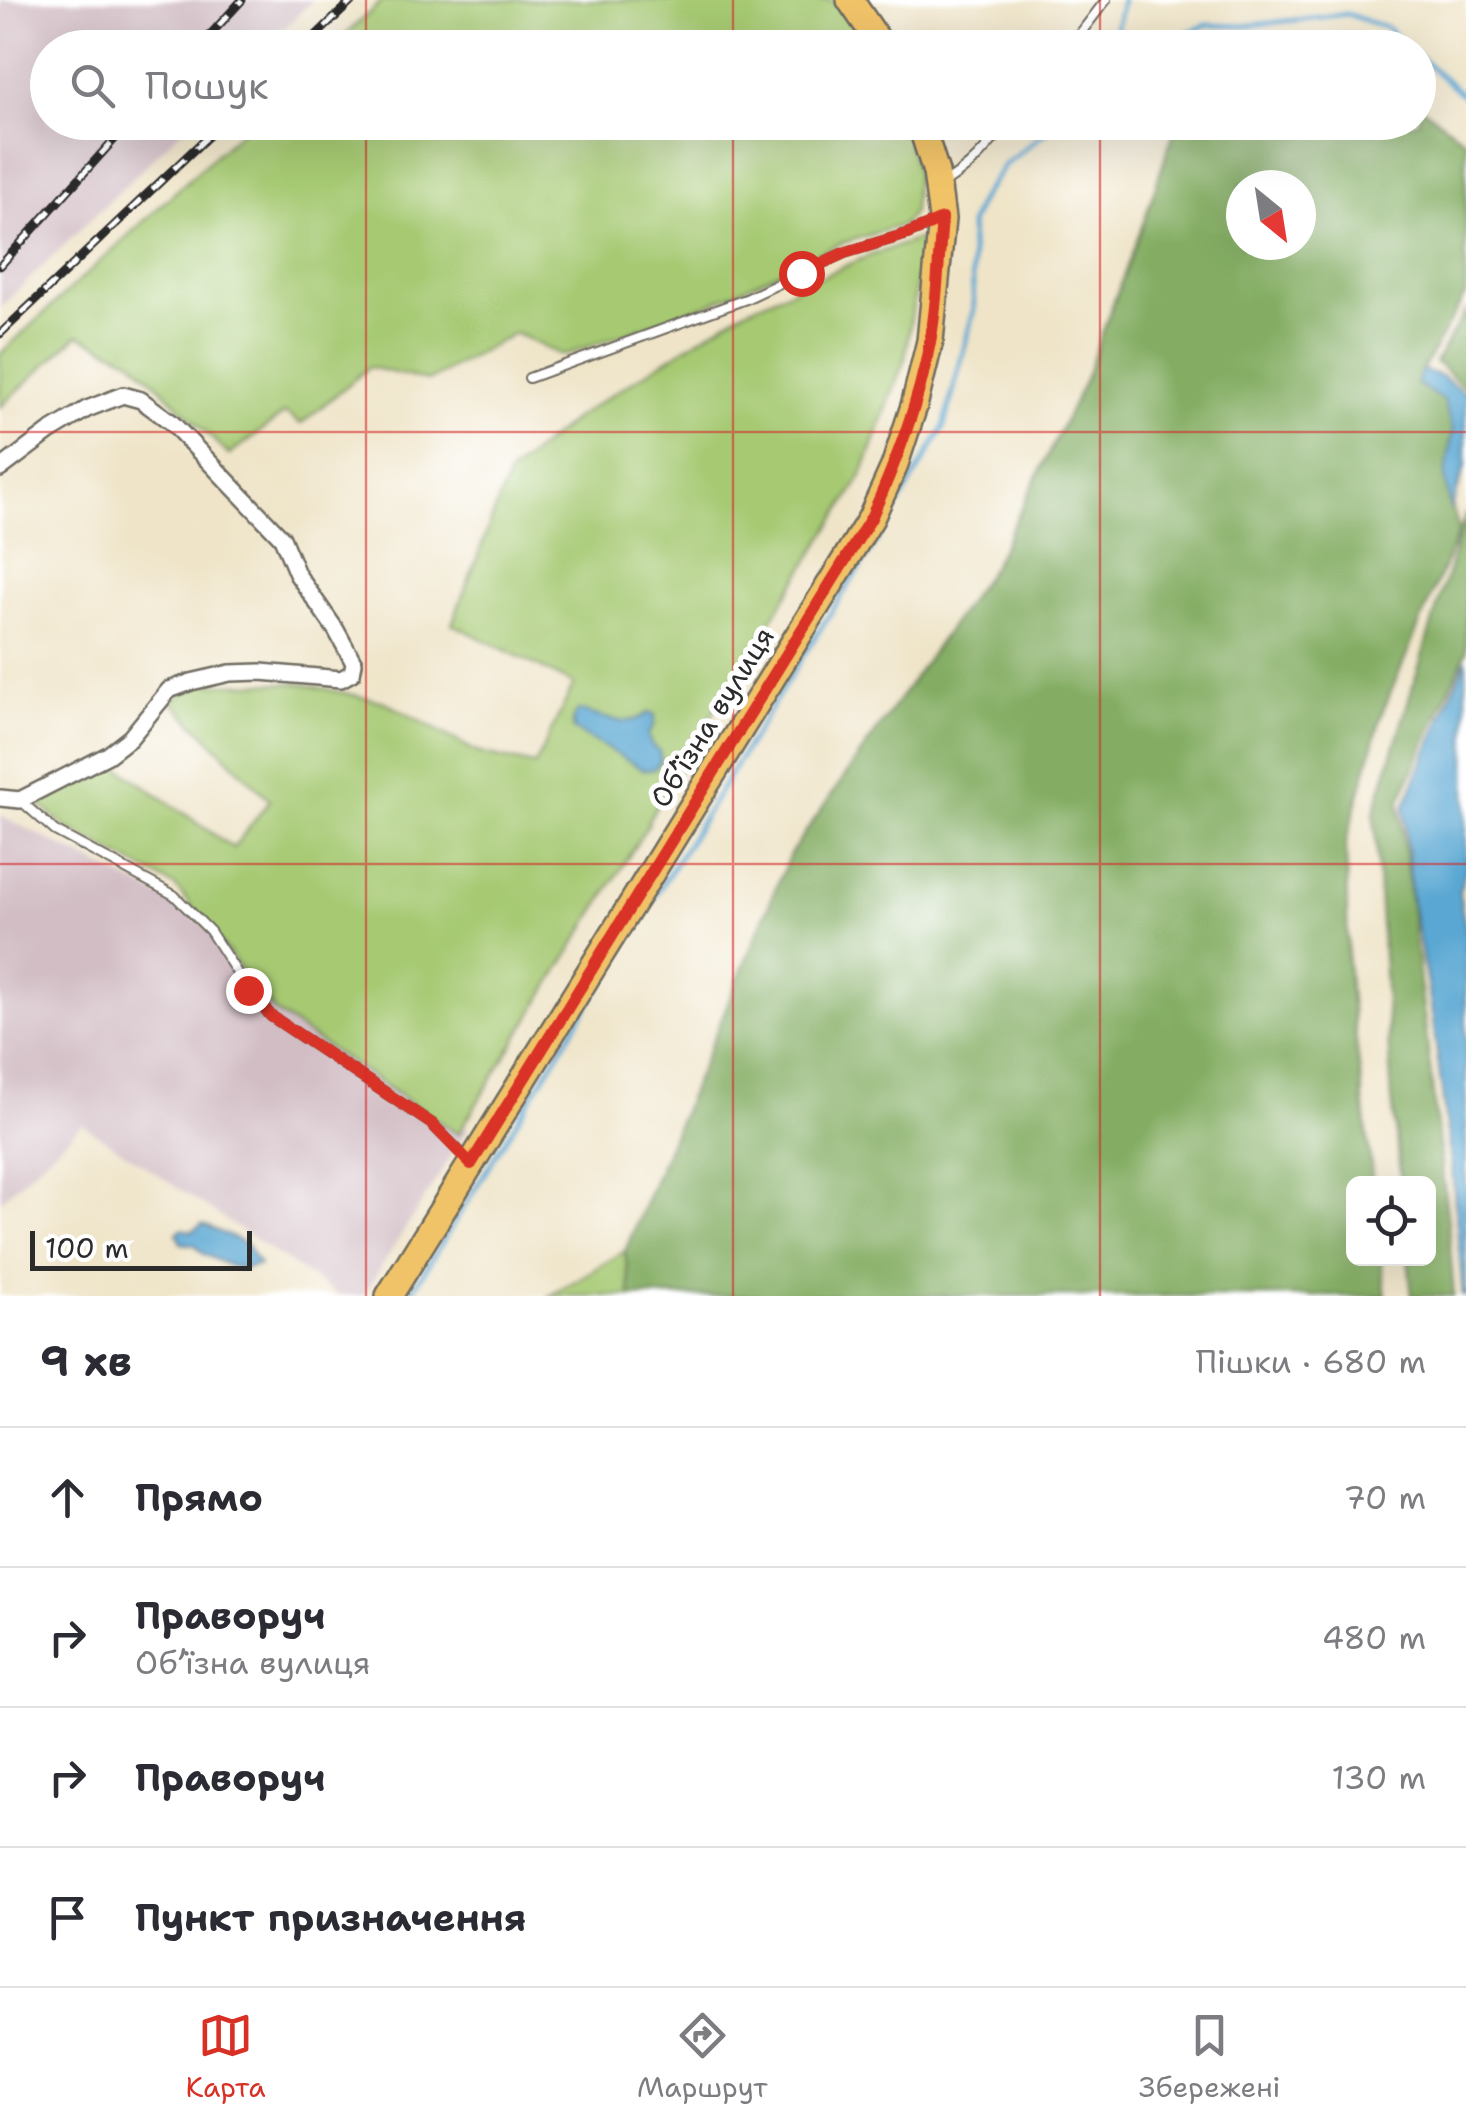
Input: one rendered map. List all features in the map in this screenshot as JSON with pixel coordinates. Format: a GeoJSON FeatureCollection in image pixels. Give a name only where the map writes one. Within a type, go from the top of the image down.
{"type":"FeatureCollection","features":[{"type":"Feature","properties":{"kind":"main road"},"geometry":{"type":"LineString","coordinates":[[850,0],[871,30]]}},
{"type":"Feature","properties":{"kind":"main road","name":"Обʼїзна вулиця"},"geometry":{"type":"LineString","coordinates":[[389,1296],[871,518],[894,467],[930,341],[942,219],[938,186],[925,140]]}},
{"type":"Feature","properties":{"kind":"street"},"geometry":{"type":"LineString","coordinates":[[0,469],[88,409],[123,395],[141,400],[171,422],[282,538],[297,574],[354,663],[352,673],[341,680],[261,672],[230,674],[168,690],[130,738],[108,754],[20,800],[0,798]]}},
{"type":"Feature","properties":{"kind":"lane"},"geometry":{"type":"LineString","coordinates":[[1083,30],[1106,0]]}},
{"type":"Feature","properties":{"kind":"lane"},"geometry":{"type":"LineString","coordinates":[[938,186],[959,175],[993,140]]}},
{"type":"Feature","properties":{"kind":"lane"},"geometry":{"type":"LineString","coordinates":[[530,378],[746,299],[844,253],[942,219]]}},
{"type":"Feature","properties":{"kind":"lane"},"geometry":{"type":"LineString","coordinates":[[20,800],[55,831],[174,894],[210,931],[248,990],[271,1016],[432,1124],[471,1164]]}},
{"type":"Feature","properties":{"kind":"shaded area"},"geometry":{"type":"Polygon","coordinates":[[[0,0],[313,0],[282,30],[30,30],[30,140],[172,140],[0,308],[0,0]]]}},
{"type":"Feature","properties":{"kind":"shaded area"},"geometry":{"type":"Polygon","coordinates":[[[0,815],[176,904],[468,1129],[363,1296],[339,1296],[82,1124],[0,1201],[0,815]]]}},
{"type":"Feature","properties":{"kind":"green space"},"geometry":{"type":"Polygon","coordinates":[[[383,0],[832,0],[857,30],[350,30],[383,0]]]}},
{"type":"Feature","properties":{"kind":"green space"},"geometry":{"type":"Polygon","coordinates":[[[1436,118],[1466,141],[1466,294],[1417,384],[1443,400],[1453,430],[1445,478],[1459,531],[1382,713],[1346,842],[1348,974],[1372,1176],[1346,1176],[1346,1266],[1382,1266],[1386,1296],[631,1296],[625,1251],[790,854],[993,566],[1084,382],[1171,140],[1436,140],[1436,118]]]}},
{"type":"Feature","properties":{"kind":"green space"},"geometry":{"type":"Polygon","coordinates":[[[232,140],[908,140],[916,172],[913,212],[903,225],[839,244],[712,303],[563,356],[515,333],[428,381],[369,367],[301,424],[285,413],[229,455],[132,360],[78,335],[0,407],[0,354],[232,140]]]}},
{"type":"Feature","properties":{"kind":"green space"},"geometry":{"type":"Polygon","coordinates":[[[918,239],[922,247],[905,358],[861,478],[740,669],[458,1134],[276,1013],[176,887],[66,827],[32,798],[111,762],[233,848],[270,800],[171,701],[201,684],[299,683],[385,702],[479,753],[535,765],[574,684],[452,624],[509,474],[575,418],[743,311],[866,257],[918,239]]]}},
{"type":"Feature","properties":{"kind":"green space"},"geometry":{"type":"Polygon","coordinates":[[[1466,311],[1466,389],[1435,362],[1466,311]]]}},
{"type":"Feature","properties":{"kind":"green space"},"geometry":{"type":"Polygon","coordinates":[[[1466,513],[1466,652],[1399,802],[1454,1296],[1412,1296],[1409,1266],[1436,1266],[1436,1176],[1400,1176],[1374,813],[1466,513]]]}},
{"type":"Feature","properties":{"kind":"green space"},"geometry":{"type":"Polygon","coordinates":[[[625,1251],[631,1296],[550,1296],[625,1251]]]}},
{"type":"Feature","properties":{"kind":"water"},"geometry":{"type":"Polygon","coordinates":[[[1422,370],[1441,376],[1466,394],[1466,464],[1451,510],[1445,478],[1453,430],[1443,400],[1417,384],[1422,370]]]}},
{"type":"Feature","properties":{"kind":"water"},"geometry":{"type":"Polygon","coordinates":[[[1466,659],[1466,868],[1459,892],[1466,931],[1463,1296],[1453,1180],[1431,1006],[1411,897],[1404,807],[1466,659]]]}},
{"type":"Feature","properties":{"kind":"water"},"geometry":{"type":"Polygon","coordinates":[[[578,710],[623,721],[648,713],[655,715],[648,735],[661,761],[654,769],[644,770],[573,729],[578,710]]]}},
{"type":"Feature","properties":{"kind":"water"},"geometry":{"type":"Polygon","coordinates":[[[202,1224],[246,1244],[259,1265],[242,1269],[230,1266],[203,1254],[195,1245],[181,1243],[177,1233],[181,1229],[193,1231],[202,1224]]]}},
{"type":"Feature","properties":{"kind":"waterway"},"geometry":{"type":"LineString","coordinates":[[1117,30],[1122,0]]}},
{"type":"Feature","properties":{"kind":"waterway"},"geometry":{"type":"LineString","coordinates":[[1194,30],[1206,25],[1243,26],[1347,14],[1389,30]]}},
{"type":"Feature","properties":{"kind":"waterway"},"geometry":{"type":"LineString","coordinates":[[1436,72],[1466,98]]}},
{"type":"Feature","properties":{"kind":"waterway"},"geometry":{"type":"LineString","coordinates":[[409,1296],[944,427],[974,309],[970,224],[980,200],[1004,165],[1035,140]]}},
{"type":"Feature","properties":{"kind":"railway"},"geometry":{"type":"LineString","coordinates":[[214,30],[242,0]]}},
{"type":"Feature","properties":{"kind":"railway"},"geometry":{"type":"LineString","coordinates":[[322,30],[353,0]]}},
{"type":"Feature","properties":{"kind":"railway"},"geometry":{"type":"LineString","coordinates":[[0,266],[114,140]]}},
{"type":"Feature","properties":{"kind":"railway"},"geometry":{"type":"LineString","coordinates":[[0,334],[204,140]]}},
{"type":"Feature","properties":{"kind":"route"},"geometry":{"type":"LineString","coordinates":[[248,990],[271,1016],[432,1124],[471,1164],[871,518],[894,467],[930,341],[942,219],[844,253],[801,273]]}}]}
